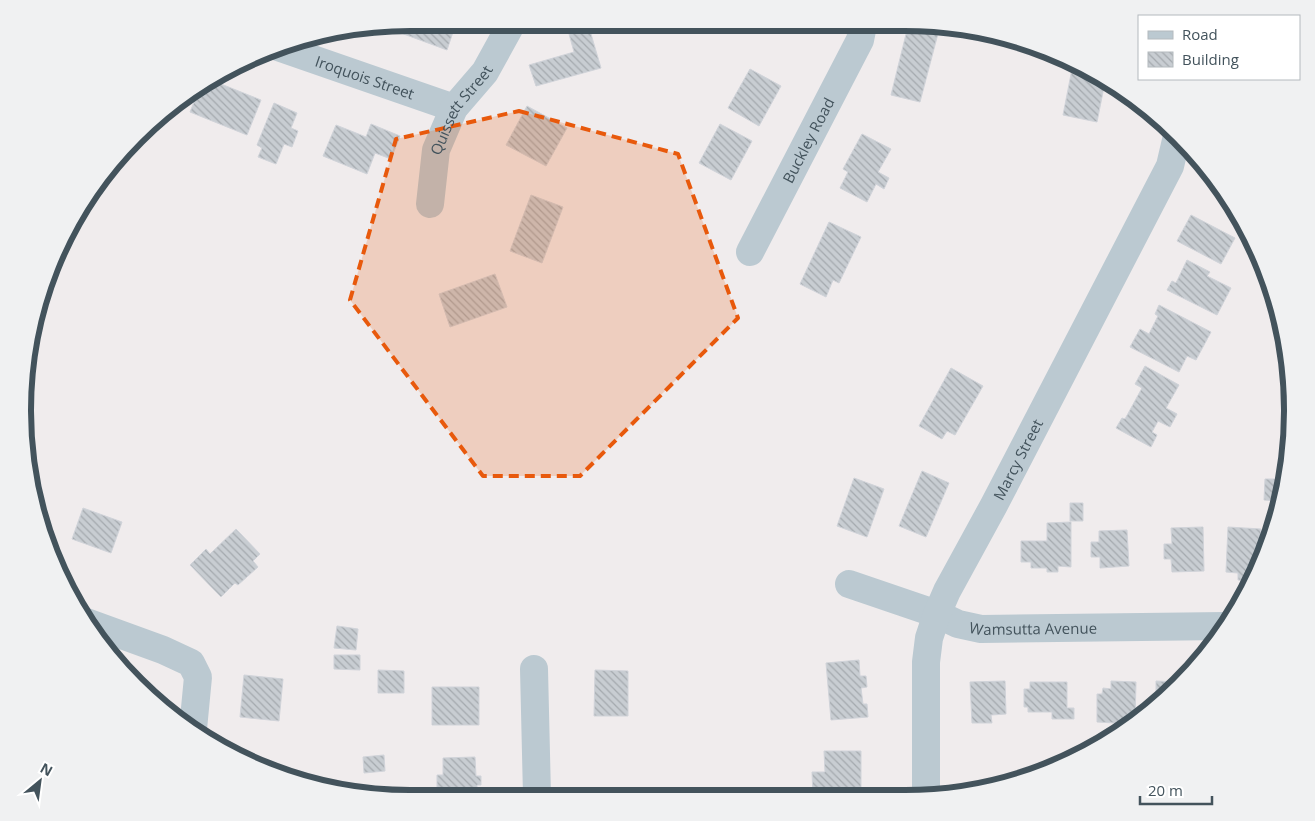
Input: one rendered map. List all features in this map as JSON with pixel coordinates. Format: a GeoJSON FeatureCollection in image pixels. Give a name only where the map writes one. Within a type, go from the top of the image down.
{"type":"FeatureCollection","features":[{"type":"Feature","properties":{"kind":"street","name":"Quissett Street"},"geometry":{"type":"LineString","coordinates":[[430,204],[436,150],[454,108],[485,72],[508,31]]}},
{"type":"Feature","properties":{"kind":"street","name":"Buckley Road"},"geometry":{"type":"LineString","coordinates":[[750,252],[860,40],[862,31]]}},
{"type":"Feature","properties":{"kind":"street","name":"Iroquois Street"},"geometry":{"type":"LineString","coordinates":[[289,51],[454,108]]}},
{"type":"Feature","properties":{"kind":"street","name":"Marcy Street"},"geometry":{"type":"LineString","coordinates":[[926,789],[926,662],[929,638],[937,614],[947,591],[994,505],[1170,166],[1175,144]]}},
{"type":"Feature","properties":{"kind":"street","name":"Wamsutta Avenue"},"geometry":{"type":"LineString","coordinates":[[849,584],[937,614],[958,624],[981,629],[1216,626]]}},
{"type":"Feature","properties":{"kind":"street"},"geometry":{"type":"LineString","coordinates":[[99,627],[164,650],[191,663],[198,677],[195,722]]}},
{"type":"Feature","properties":{"kind":"street"},"geometry":{"type":"LineString","coordinates":[[534,669],[537,790]]}},
{"type":"Feature","properties":{"kind":"highlighted area"},"geometry":{"type":"Polygon","coordinates":[[[519,111],[678,154],[738,318],[580,476],[483,476],[350,300],[396,139],[519,111]]]}},
{"type":"Feature","properties":{"kind":"building"},"geometry":{"type":"Polygon","coordinates":[[[410,31],[453,31],[447,50],[401,33],[410,31]]]}},
{"type":"Feature","properties":{"kind":"building"},"geometry":{"type":"Polygon","coordinates":[[[568,31],[598,31],[591,34],[601,68],[536,86],[529,65],[574,52],[568,31]]]}},
{"type":"Feature","properties":{"kind":"building"},"geometry":{"type":"Polygon","coordinates":[[[907,31],[938,33],[920,102],[891,95],[907,31]]]}},
{"type":"Feature","properties":{"kind":"building"},"geometry":{"type":"Polygon","coordinates":[[[750,69],[781,86],[759,126],[728,108],[750,69]]]}},
{"type":"Feature","properties":{"kind":"building"},"geometry":{"type":"Polygon","coordinates":[[[1072,70],[1104,88],[1097,122],[1063,115],[1072,70]]]}},
{"type":"Feature","properties":{"kind":"building"},"geometry":{"type":"Polygon","coordinates":[[[219,83],[261,100],[247,135],[190,112],[196,98],[219,83]]]}},
{"type":"Feature","properties":{"kind":"building"},"geometry":{"type":"Polygon","coordinates":[[[274,103],[297,113],[291,128],[298,131],[292,147],[284,144],[276,164],[258,157],[262,148],[257,145],[274,103]]]}},
{"type":"Feature","properties":{"kind":"building"},"geometry":{"type":"Polygon","coordinates":[[[527,106],[567,128],[546,166],[506,145],[527,106]]]}},
{"type":"Feature","properties":{"kind":"building"},"geometry":{"type":"Polygon","coordinates":[[[371,124],[400,136],[391,159],[375,153],[367,174],[323,156],[336,125],[366,137],[371,124]]]}},
{"type":"Feature","properties":{"kind":"building"},"geometry":{"type":"Polygon","coordinates":[[[720,124],[752,141],[731,180],[699,163],[720,124]]]}},
{"type":"Feature","properties":{"kind":"building"},"geometry":{"type":"Polygon","coordinates":[[[862,134],[891,149],[878,172],[889,178],[884,189],[876,184],[867,202],[840,188],[848,172],[843,169],[862,134]]]}},
{"type":"Feature","properties":{"kind":"building"},"geometry":{"type":"Polygon","coordinates":[[[531,195],[563,207],[542,263],[510,251],[531,195]]]}},
{"type":"Feature","properties":{"kind":"building"},"geometry":{"type":"Polygon","coordinates":[[[1191,215],[1235,238],[1221,264],[1177,241],[1191,215]]]}},
{"type":"Feature","properties":{"kind":"building"},"geometry":{"type":"Polygon","coordinates":[[[829,222],[861,237],[839,283],[833,280],[826,297],[800,284],[829,222]]]}},
{"type":"Feature","properties":{"kind":"building"},"geometry":{"type":"Polygon","coordinates":[[[1187,260],[1210,272],[1207,276],[1231,288],[1217,315],[1167,290],[1172,281],[1176,283],[1187,260]]]}},
{"type":"Feature","properties":{"kind":"building"},"geometry":{"type":"Polygon","coordinates":[[[495,274],[507,307],[450,327],[439,294],[495,274]]]}},
{"type":"Feature","properties":{"kind":"building"},"geometry":{"type":"Polygon","coordinates":[[[1159,305],[1211,332],[1196,360],[1187,356],[1179,372],[1130,347],[1140,329],[1149,334],[1158,316],[1155,314],[1159,305]]]}},
{"type":"Feature","properties":{"kind":"building"},"geometry":{"type":"Polygon","coordinates":[[[1145,366],[1179,385],[1166,408],[1177,414],[1170,427],[1158,421],[1152,432],[1157,435],[1151,447],[1116,428],[1122,418],[1125,419],[1142,388],[1135,384],[1145,366]]]}},
{"type":"Feature","properties":{"kind":"building"},"geometry":{"type":"Polygon","coordinates":[[[951,368],[983,386],[955,435],[947,431],[942,439],[919,426],[951,368]]]}},
{"type":"Feature","properties":{"kind":"building"},"geometry":{"type":"Polygon","coordinates":[[[922,471],[949,483],[926,537],[899,526],[922,471]]]}},
{"type":"Feature","properties":{"kind":"building"},"geometry":{"type":"Polygon","coordinates":[[[854,478],[884,489],[867,537],[837,526],[854,478]]]}},
{"type":"Feature","properties":{"kind":"building"},"geometry":{"type":"Polygon","coordinates":[[[1265,479],[1277,479],[1273,501],[1264,500],[1265,479]]]}},
{"type":"Feature","properties":{"kind":"building"},"geometry":{"type":"Polygon","coordinates":[[[1070,503],[1083,503],[1083,521],[1070,521],[1070,503]]]}},
{"type":"Feature","properties":{"kind":"building"},"geometry":{"type":"Polygon","coordinates":[[[83,508],[122,522],[111,553],[72,539],[83,508]]]}},
{"type":"Feature","properties":{"kind":"building"},"geometry":{"type":"Polygon","coordinates":[[[1071,522],[1071,567],[1058,566],[1058,572],[1047,572],[1047,568],[1031,568],[1031,562],[1021,562],[1021,541],[1047,541],[1047,523],[1071,522]]]}},
{"type":"Feature","properties":{"kind":"building"},"geometry":{"type":"Polygon","coordinates":[[[1203,527],[1204,571],[1172,572],[1171,559],[1164,559],[1164,544],[1172,544],[1171,528],[1203,527]]]}},
{"type":"Feature","properties":{"kind":"building"},"geometry":{"type":"Polygon","coordinates":[[[1228,527],[1261,529],[1260,542],[1244,581],[1238,580],[1238,573],[1226,572],[1228,527]]]}},
{"type":"Feature","properties":{"kind":"building"},"geometry":{"type":"Polygon","coordinates":[[[236,529],[260,554],[253,561],[258,567],[238,585],[235,583],[221,597],[190,565],[206,549],[210,554],[236,529]]]}},
{"type":"Feature","properties":{"kind":"building"},"geometry":{"type":"Polygon","coordinates":[[[1127,530],[1129,566],[1100,568],[1100,557],[1091,557],[1091,542],[1099,542],[1099,531],[1127,530]]]}},
{"type":"Feature","properties":{"kind":"building"},"geometry":{"type":"Polygon","coordinates":[[[337,626],[358,629],[356,650],[334,648],[337,626]]]}},
{"type":"Feature","properties":{"kind":"building"},"geometry":{"type":"Polygon","coordinates":[[[334,655],[360,655],[360,670],[334,669],[334,655]]]}},
{"type":"Feature","properties":{"kind":"building"},"geometry":{"type":"Polygon","coordinates":[[[859,660],[860,676],[866,676],[867,687],[861,688],[863,704],[867,704],[868,717],[831,720],[826,663],[859,660]]]}},
{"type":"Feature","properties":{"kind":"building"},"geometry":{"type":"Polygon","coordinates":[[[378,670],[404,671],[404,693],[378,693],[378,670]]]}},
{"type":"Feature","properties":{"kind":"building"},"geometry":{"type":"Polygon","coordinates":[[[595,670],[628,671],[628,716],[594,716],[595,670]]]}},
{"type":"Feature","properties":{"kind":"building"},"geometry":{"type":"Polygon","coordinates":[[[244,675],[283,679],[279,721],[240,717],[244,675]]]}},
{"type":"Feature","properties":{"kind":"building"},"geometry":{"type":"Polygon","coordinates":[[[1005,681],[1006,714],[991,715],[992,723],[972,723],[970,682],[1005,681]]]}},
{"type":"Feature","properties":{"kind":"building"},"geometry":{"type":"Polygon","coordinates":[[[1111,681],[1136,682],[1135,711],[1115,726],[1115,723],[1097,722],[1097,694],[1102,694],[1103,688],[1111,689],[1111,681]]]}},
{"type":"Feature","properties":{"kind":"building"},"geometry":{"type":"Polygon","coordinates":[[[1156,681],[1170,682],[1156,695],[1156,681]]]}},
{"type":"Feature","properties":{"kind":"building"},"geometry":{"type":"Polygon","coordinates":[[[1030,682],[1067,682],[1067,708],[1074,708],[1074,719],[1052,719],[1052,712],[1028,712],[1028,707],[1024,707],[1024,689],[1030,689],[1030,682]]]}},
{"type":"Feature","properties":{"kind":"building"},"geometry":{"type":"Polygon","coordinates":[[[432,687],[479,687],[479,725],[432,725],[432,687]]]}},
{"type":"Feature","properties":{"kind":"building"},"geometry":{"type":"Polygon","coordinates":[[[824,751],[861,751],[861,790],[813,790],[812,772],[825,772],[824,751]]]}},
{"type":"Feature","properties":{"kind":"building"},"geometry":{"type":"Polygon","coordinates":[[[384,755],[385,771],[364,773],[363,757],[384,755]]]}},
{"type":"Feature","properties":{"kind":"building"},"geometry":{"type":"Polygon","coordinates":[[[475,757],[476,776],[481,776],[481,785],[477,785],[477,790],[437,789],[437,775],[443,775],[443,758],[475,757]]]}}]}
